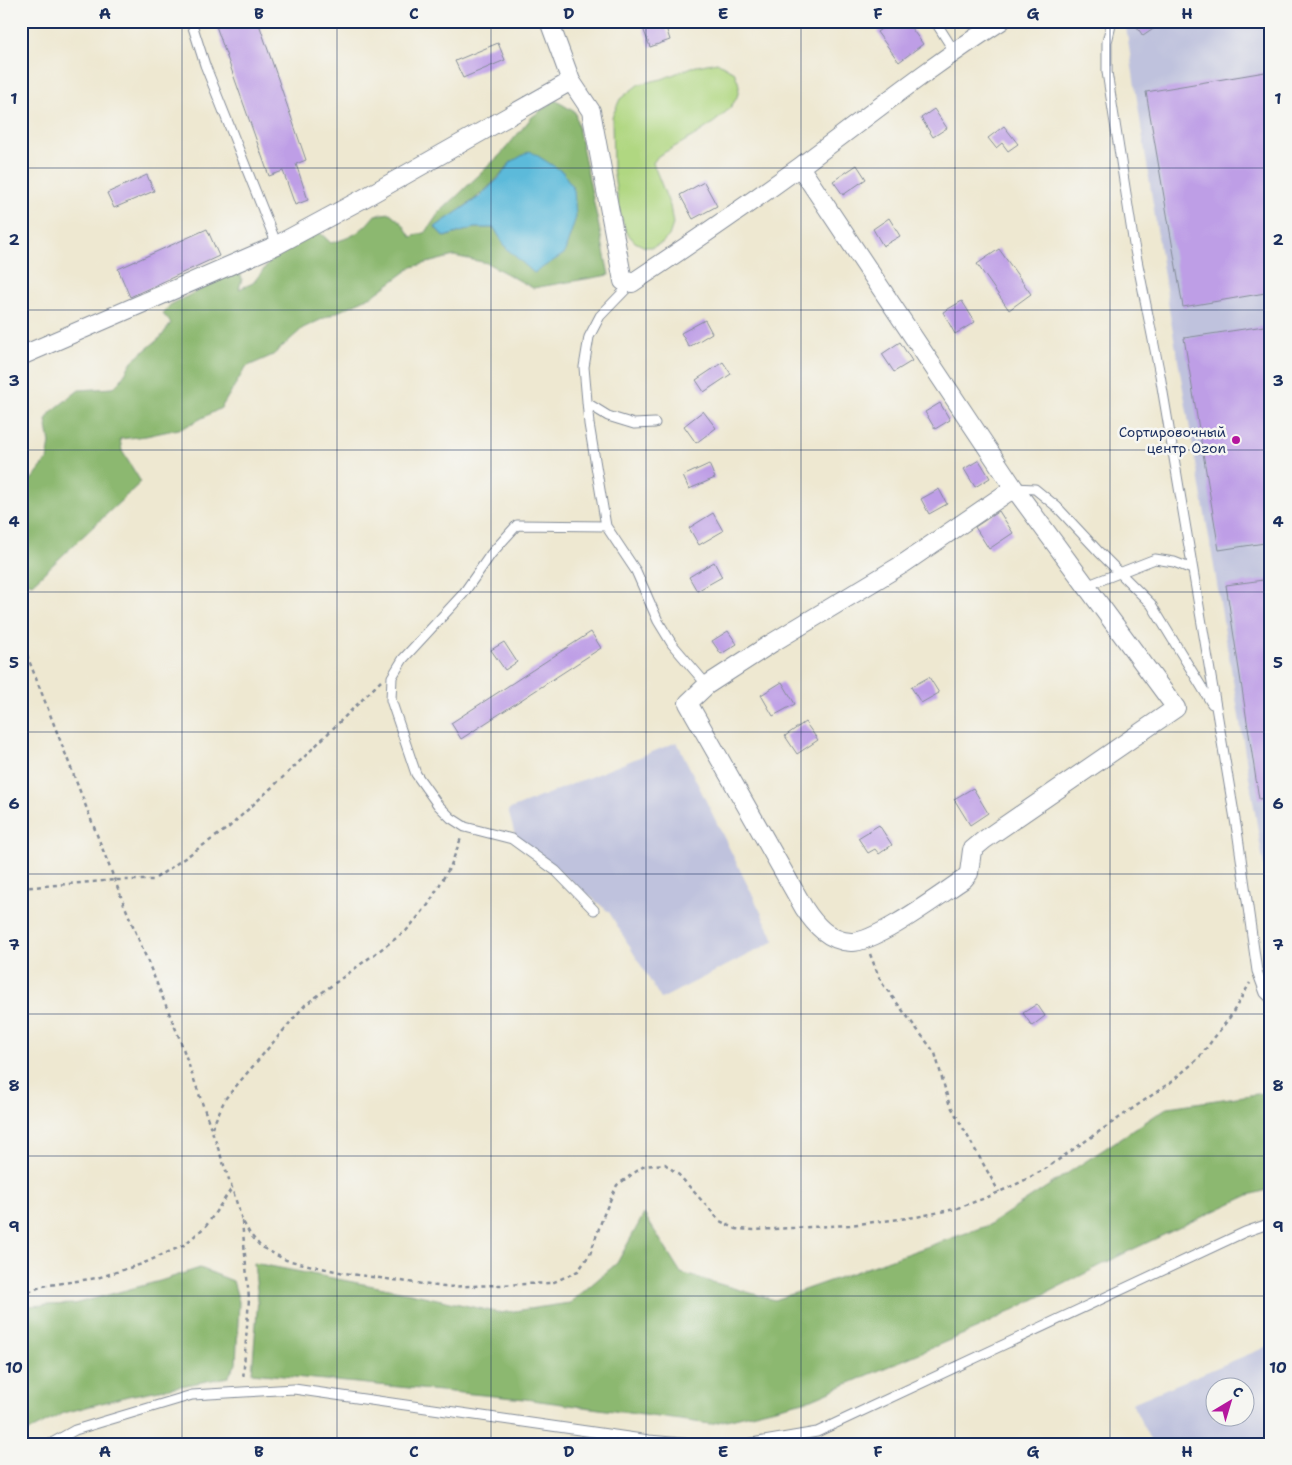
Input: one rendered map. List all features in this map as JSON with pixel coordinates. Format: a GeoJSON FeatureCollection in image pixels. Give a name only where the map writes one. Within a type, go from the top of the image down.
{"type":"FeatureCollection","features":[{"type":"Feature","properties":{"kind":"street"},"geometry":{"type":"LineString","coordinates":[[549,21],[571,81],[591,111],[623,280],[632,283],[800,167],[954,51],[1001,21]]}},
{"type":"Feature","properties":{"kind":"street"},"geometry":{"type":"LineString","coordinates":[[21,356],[277,245],[571,81]]}},
{"type":"Feature","properties":{"kind":"street"},"geometry":{"type":"LineString","coordinates":[[800,167],[1014,488],[1176,708],[984,840],[972,850],[969,873],[964,879],[913,914],[866,940],[851,942],[830,936],[814,923],[804,908],[688,703],[707,685],[772,643],[903,564],[1014,488]]}},
{"type":"Feature","properties":{"kind":"lane"},"geometry":{"type":"LineString","coordinates":[[191,21],[205,65],[277,245]]}},
{"type":"Feature","properties":{"kind":"lane"},"geometry":{"type":"LineString","coordinates":[[935,21],[954,51]]}},
{"type":"Feature","properties":{"kind":"lane"},"geometry":{"type":"LineString","coordinates":[[1112,21],[1106,42],[1109,82],[1134,245],[1160,375],[1238,837],[1257,971],[1264,993],[1271,999]]}},
{"type":"Feature","properties":{"kind":"lane"},"geometry":{"type":"LineString","coordinates":[[632,283],[600,316],[589,337],[584,367],[586,403],[606,526],[636,571],[658,621],[672,644],[707,685]]}},
{"type":"Feature","properties":{"kind":"lane"},"geometry":{"type":"LineString","coordinates":[[586,403],[608,416],[634,424],[655,423]]}},
{"type":"Feature","properties":{"kind":"lane"},"geometry":{"type":"LineString","coordinates":[[1014,488],[1035,489],[1057,507],[1152,604],[1208,696],[1217,716]]}},
{"type":"Feature","properties":{"kind":"lane"},"geometry":{"type":"LineString","coordinates":[[594,910],[556,871],[512,840],[465,827],[451,818],[438,805],[416,774],[391,700],[392,677],[403,659],[463,594],[491,554],[517,525],[606,526]]}},
{"type":"Feature","properties":{"kind":"lane"},"geometry":{"type":"LineString","coordinates":[[1086,586],[1155,559],[1174,562],[1192,569]]}},
{"type":"Feature","properties":{"kind":"lane"},"geometry":{"type":"LineString","coordinates":[[746,1444],[817,1432],[1236,1236],[1271,1223]]}},
{"type":"Feature","properties":{"kind":"lane"},"geometry":{"type":"LineString","coordinates":[[50,1444],[75,1430],[192,1395],[294,1389],[649,1440],[692,1444]]}},
{"type":"Feature","properties":{"kind":"path"},"geometry":{"type":"LineString","coordinates":[[21,640],[179,1038],[242,1220],[249,1299],[242,1392]]}},
{"type":"Feature","properties":{"kind":"path"},"geometry":{"type":"LineString","coordinates":[[21,888],[115,880],[153,880],[228,828],[295,766],[383,679]]}},
{"type":"Feature","properties":{"kind":"path"},"geometry":{"type":"LineString","coordinates":[[212,1129],[225,1099],[306,1005],[406,931],[428,905],[451,865],[465,827]]}},
{"type":"Feature","properties":{"kind":"path"},"geometry":{"type":"LineString","coordinates":[[866,940],[881,982],[935,1053],[950,1104],[999,1192]]}},
{"type":"Feature","properties":{"kind":"path"},"geometry":{"type":"LineString","coordinates":[[242,1220],[250,1234],[261,1247],[286,1260],[344,1273],[444,1287],[552,1283],[578,1271],[590,1254],[604,1214],[617,1186],[644,1166],[665,1164],[679,1175],[720,1221],[736,1229],[754,1230],[850,1225],[916,1217],[955,1209],[999,1192],[1045,1169],[1171,1082],[1198,1059],[1230,1017],[1257,971]]}},
{"type":"Feature","properties":{"kind":"path"},"geometry":{"type":"LineString","coordinates":[[21,1295],[43,1286],[97,1278],[142,1264],[184,1245],[206,1226],[232,1188]]}},
{"type":"Feature","properties":{"kind":"shaded area"},"geometry":{"type":"Polygon","coordinates":[[[1125,21],[1271,21],[1271,909],[1170,315],[1125,21]]]}},
{"type":"Feature","properties":{"kind":"shaded area"},"geometry":{"type":"Polygon","coordinates":[[[677,742],[775,941],[661,999],[609,912],[515,835],[508,810],[677,742]]]}},
{"type":"Feature","properties":{"kind":"shaded area"},"geometry":{"type":"Polygon","coordinates":[[[1271,1345],[1271,1444],[1152,1444],[1132,1403],[1271,1345]]]}},
{"type":"Feature","properties":{"kind":"green space"},"geometry":{"type":"Polygon","coordinates":[[[717,62],[734,72],[739,85],[737,98],[730,108],[707,128],[658,156],[653,163],[670,206],[673,224],[669,236],[662,243],[653,247],[645,247],[635,242],[626,232],[620,214],[613,169],[612,117],[620,99],[639,84],[662,79],[692,67],[717,62]]]}},
{"type":"Feature","properties":{"kind":"green space"},"geometry":{"type":"Polygon","coordinates":[[[555,100],[575,112],[609,275],[533,288],[487,263],[454,256],[412,267],[374,295],[303,328],[273,355],[246,367],[221,408],[183,428],[146,436],[120,439],[122,451],[141,482],[32,584],[21,580],[21,486],[32,479],[47,460],[50,443],[46,420],[51,412],[79,390],[113,388],[121,380],[132,361],[161,337],[171,323],[163,314],[170,305],[239,270],[242,279],[239,289],[253,283],[276,254],[318,231],[331,243],[356,234],[375,215],[390,213],[402,223],[411,237],[426,232],[438,214],[501,154],[532,117],[555,100]],[[511,162],[485,190],[435,227],[444,237],[474,228],[494,228],[507,249],[511,162]]]}},
{"type":"Feature","properties":{"kind":"green space"},"geometry":{"type":"Polygon","coordinates":[[[1271,1092],[1271,1189],[1249,1195],[1125,1253],[978,1328],[812,1399],[710,1424],[525,1399],[252,1373],[258,1299],[254,1263],[410,1293],[500,1313],[570,1303],[617,1263],[644,1214],[681,1273],[775,1300],[989,1225],[1168,1107],[1271,1092]]]}},
{"type":"Feature","properties":{"kind":"green space"},"geometry":{"type":"Polygon","coordinates":[[[200,1268],[233,1281],[239,1302],[236,1364],[228,1377],[128,1396],[64,1413],[21,1435],[21,1306],[74,1304],[160,1281],[200,1268]]]}},
{"type":"Feature","properties":{"kind":"water"},"geometry":{"type":"Polygon","coordinates":[[[530,151],[563,172],[574,190],[576,217],[564,254],[534,273],[507,249],[494,228],[474,228],[444,237],[435,227],[479,197],[499,178],[511,162],[530,151]]]}},
{"type":"Feature","properties":{"kind":"building"},"geometry":{"type":"Polygon","coordinates":[[[220,21],[258,21],[306,160],[296,164],[308,200],[295,205],[283,171],[269,176],[215,23],[220,21]]]}},
{"type":"Feature","properties":{"kind":"building"},"geometry":{"type":"Polygon","coordinates":[[[664,21],[670,40],[650,47],[643,28],[664,21]]]}},
{"type":"Feature","properties":{"kind":"building"},"geometry":{"type":"Polygon","coordinates":[[[892,21],[906,21],[923,44],[899,62],[877,32],[892,21]]]}},
{"type":"Feature","properties":{"kind":"building"},"geometry":{"type":"Polygon","coordinates":[[[1133,21],[1165,21],[1143,36],[1133,21]]]}},
{"type":"Feature","properties":{"kind":"building"},"geometry":{"type":"Polygon","coordinates":[[[498,43],[505,60],[463,78],[455,61],[498,43]]]}},
{"type":"Feature","properties":{"kind":"building"},"geometry":{"type":"Polygon","coordinates":[[[1271,71],[1271,292],[1183,307],[1146,92],[1271,71]]]}},
{"type":"Feature","properties":{"kind":"building"},"geometry":{"type":"Polygon","coordinates":[[[934,109],[947,128],[933,137],[921,118],[934,109]]]}},
{"type":"Feature","properties":{"kind":"building"},"geometry":{"type":"Polygon","coordinates":[[[1004,126],[1018,144],[1008,151],[1002,143],[996,148],[988,138],[1004,126]]]}},
{"type":"Feature","properties":{"kind":"building"},"geometry":{"type":"Polygon","coordinates":[[[857,165],[866,179],[843,195],[833,181],[857,165]]]}},
{"type":"Feature","properties":{"kind":"building"},"geometry":{"type":"Polygon","coordinates":[[[147,175],[154,191],[114,208],[107,193],[147,175]]]}},
{"type":"Feature","properties":{"kind":"building"},"geometry":{"type":"Polygon","coordinates":[[[704,182],[717,206],[693,219],[680,195],[704,182]]]}},
{"type":"Feature","properties":{"kind":"building"},"geometry":{"type":"Polygon","coordinates":[[[889,218],[900,236],[883,246],[873,229],[889,218]]]}},
{"type":"Feature","properties":{"kind":"building"},"geometry":{"type":"Polygon","coordinates":[[[207,229],[219,256],[130,297],[118,269],[207,229]]]}},
{"type":"Feature","properties":{"kind":"building"},"geometry":{"type":"Polygon","coordinates":[[[999,249],[1031,294],[1009,310],[977,264],[999,249]]]}},
{"type":"Feature","properties":{"kind":"building"},"geometry":{"type":"Polygon","coordinates":[[[962,301],[975,322],[955,334],[943,312],[962,301]]]}},
{"type":"Feature","properties":{"kind":"building"},"geometry":{"type":"Polygon","coordinates":[[[705,320],[712,333],[689,347],[681,333],[705,320]]]}},
{"type":"Feature","properties":{"kind":"building","name":"Сортировочный центр Ozon"},"geometry":{"type":"Polygon","coordinates":[[[1271,325],[1271,542],[1219,550],[1184,338],[1271,325]]]}},
{"type":"Feature","properties":{"kind":"building"},"geometry":{"type":"Polygon","coordinates":[[[900,342],[912,361],[894,372],[882,354],[900,342]]]}},
{"type":"Feature","properties":{"kind":"building"},"geometry":{"type":"Polygon","coordinates":[[[723,362],[731,374],[704,392],[696,380],[723,362]]]}},
{"type":"Feature","properties":{"kind":"building"},"geometry":{"type":"Polygon","coordinates":[[[940,403],[950,420],[935,429],[925,412],[940,403]]]}},
{"type":"Feature","properties":{"kind":"building"},"geometry":{"type":"Polygon","coordinates":[[[703,411],[716,428],[696,443],[684,426],[703,411]]]}},
{"type":"Feature","properties":{"kind":"building"},"geometry":{"type":"Polygon","coordinates":[[[979,460],[990,478],[975,487],[964,469],[979,460]]]}},
{"type":"Feature","properties":{"kind":"building"},"geometry":{"type":"Polygon","coordinates":[[[709,464],[715,478],[689,489],[683,476],[709,464]]]}},
{"type":"Feature","properties":{"kind":"building"},"geometry":{"type":"Polygon","coordinates":[[[939,489],[947,504],[929,514],[921,499],[939,489]]]}},
{"type":"Feature","properties":{"kind":"building"},"geometry":{"type":"Polygon","coordinates":[[[999,511],[1013,533],[989,549],[975,527],[999,511]]]}},
{"type":"Feature","properties":{"kind":"building"},"geometry":{"type":"Polygon","coordinates":[[[713,513],[723,531],[699,545],[689,528],[713,513]]]}},
{"type":"Feature","properties":{"kind":"building"},"geometry":{"type":"Polygon","coordinates":[[[714,562],[722,577],[697,591],[689,577],[714,562]]]}},
{"type":"Feature","properties":{"kind":"building"},"geometry":{"type":"Polygon","coordinates":[[[1271,579],[1271,797],[1259,799],[1226,585],[1271,579]]]}},
{"type":"Feature","properties":{"kind":"building"},"geometry":{"type":"Polygon","coordinates":[[[728,631],[737,644],[721,654],[712,641],[728,631]]]}},
{"type":"Feature","properties":{"kind":"building"},"geometry":{"type":"Polygon","coordinates":[[[591,632],[601,648],[461,739],[451,723],[591,632]]]}},
{"type":"Feature","properties":{"kind":"building"},"geometry":{"type":"Polygon","coordinates":[[[504,642],[517,662],[505,670],[491,650],[504,642]]]}},
{"type":"Feature","properties":{"kind":"building"},"geometry":{"type":"Polygon","coordinates":[[[929,677],[939,693],[921,703],[911,687],[929,677]]]}},
{"type":"Feature","properties":{"kind":"building"},"geometry":{"type":"Polygon","coordinates":[[[782,682],[795,704],[773,716],[761,695],[782,682]]]}},
{"type":"Feature","properties":{"kind":"building"},"geometry":{"type":"Polygon","coordinates":[[[805,722],[818,740],[797,754],[785,736],[805,722]]]}},
{"type":"Feature","properties":{"kind":"building"},"geometry":{"type":"Polygon","coordinates":[[[973,788],[988,813],[970,825],[954,799],[973,788]]]}},
{"type":"Feature","properties":{"kind":"building"},"geometry":{"type":"Polygon","coordinates":[[[879,825],[892,845],[879,854],[875,849],[868,853],[858,838],[879,825]]]}},
{"type":"Feature","properties":{"kind":"building"},"geometry":{"type":"Polygon","coordinates":[[[1037,1004],[1045,1016],[1032,1026],[1023,1013],[1037,1004]]]}},
{"type":"Feature","properties":{"kind":"place","name":"Сортировочный центр Ozon"},"geometry":{"type":"Point","coordinates":[1236,440]}}]}
